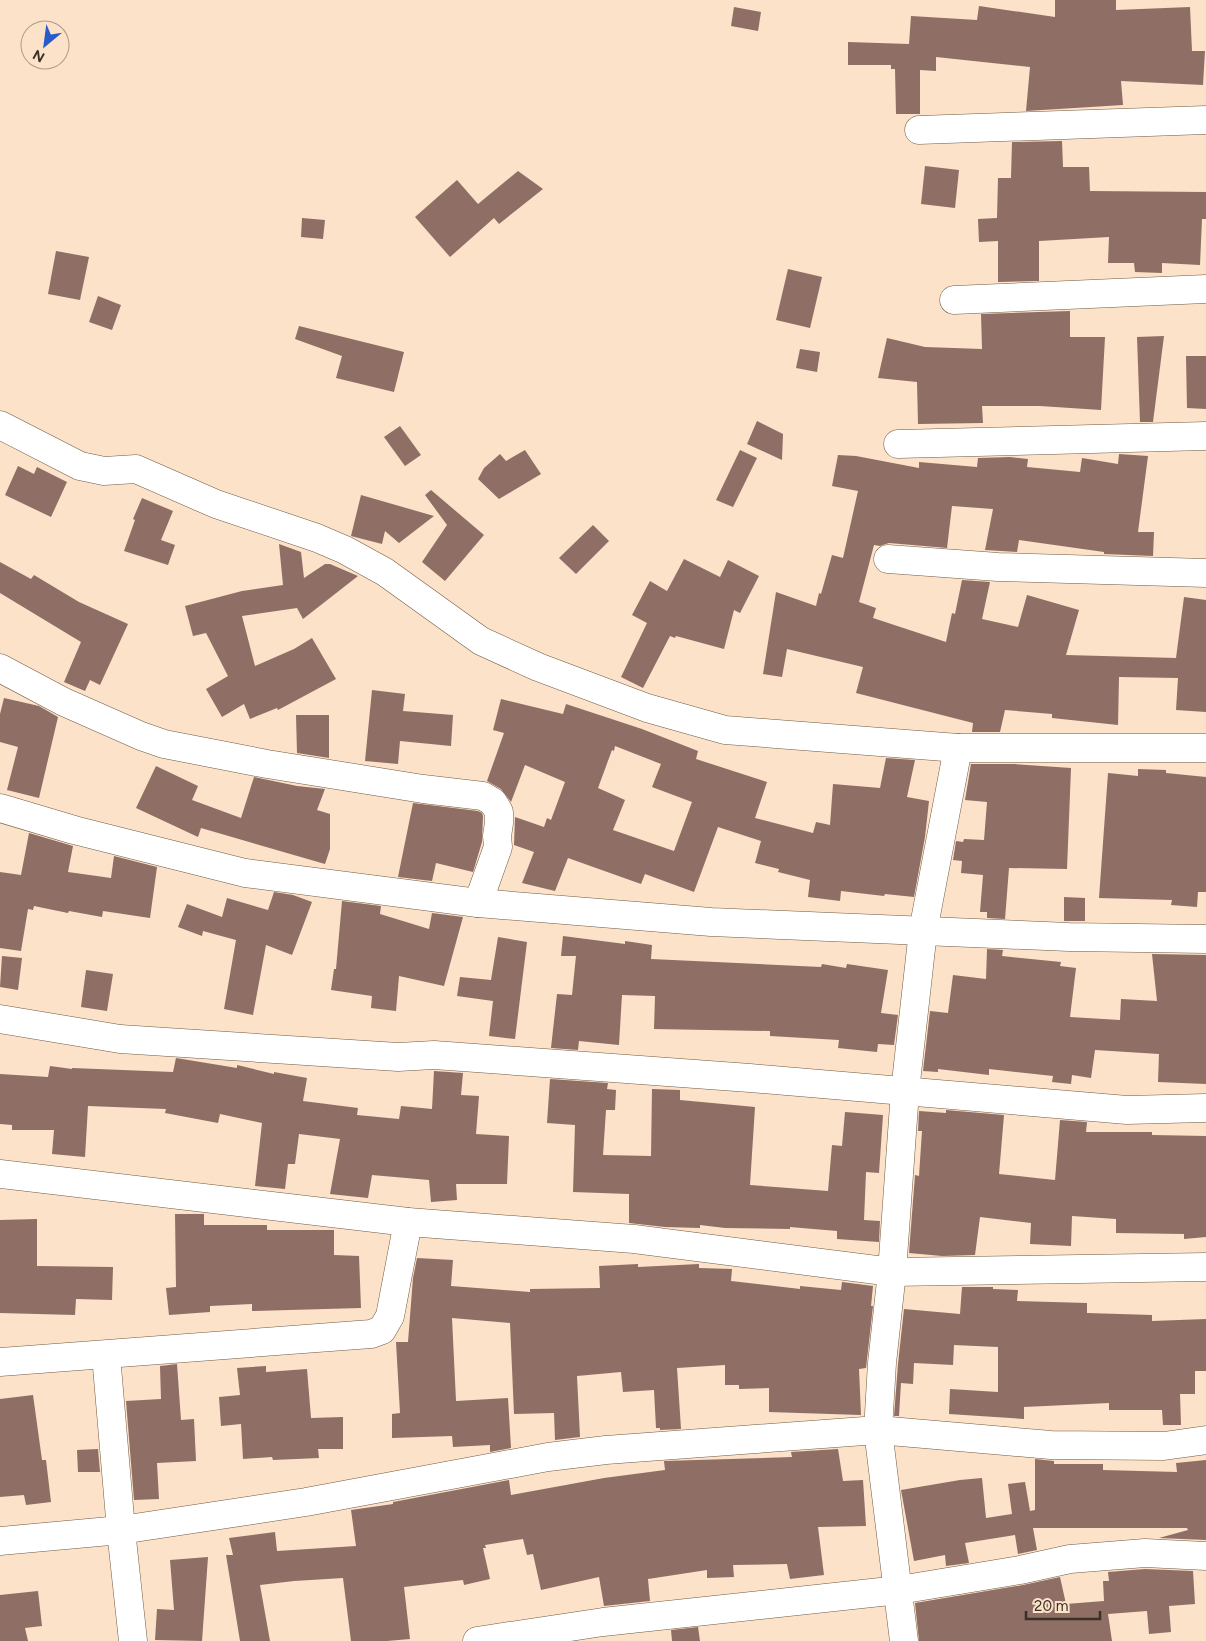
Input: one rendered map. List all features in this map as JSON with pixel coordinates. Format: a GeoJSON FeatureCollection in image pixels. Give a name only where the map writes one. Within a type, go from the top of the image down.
{"type":"FeatureCollection","features":[{"type":"Feature","properties":{"kind":"street"},"geometry":{"type":"LineString","coordinates":[[920,130],[1206,120]]}},
{"type":"Feature","properties":{"kind":"street"},"geometry":{"type":"LineString","coordinates":[[954,300],[1206,289]]}},
{"type":"Feature","properties":{"kind":"street"},"geometry":{"type":"LineString","coordinates":[[0,425],[80,466],[104,471],[136,469],[216,504],[317,538],[345,550],[385,572],[481,641],[538,667],[647,708],[725,730],[958,748],[1206,748]]}},
{"type":"Feature","properties":{"kind":"street"},"geometry":{"type":"LineString","coordinates":[[898,444],[1206,436]]}},
{"type":"Feature","properties":{"kind":"street"},"geometry":{"type":"LineString","coordinates":[[888,559],[998,567],[1206,574]]}},
{"type":"Feature","properties":{"kind":"street"},"geometry":{"type":"LineString","coordinates":[[0,668],[64,702],[141,736],[164,744],[267,764],[423,789],[483,796],[493,802],[499,812],[498,847],[478,903]]}},
{"type":"Feature","properties":{"kind":"street"},"geometry":{"type":"LineString","coordinates":[[904,1641],[878,1430],[882,1363],[892,1272],[905,1091],[923,931],[958,748]]}},
{"type":"Feature","properties":{"kind":"street"},"geometry":{"type":"LineString","coordinates":[[0,808],[74,830],[245,873],[478,903],[711,922],[1069,937],[1206,939]]}},
{"type":"Feature","properties":{"kind":"street"},"geometry":{"type":"LineString","coordinates":[[0,1019],[120,1040],[398,1057],[434,1055],[1127,1110],[1206,1108]]}},
{"type":"Feature","properties":{"kind":"street"},"geometry":{"type":"LineString","coordinates":[[0,1174],[408,1222],[634,1239],[892,1272],[1206,1266]]}},
{"type":"Feature","properties":{"kind":"street"},"geometry":{"type":"LineString","coordinates":[[0,1362],[371,1334],[382,1330],[390,1316],[408,1222]]}},
{"type":"Feature","properties":{"kind":"street"},"geometry":{"type":"LineString","coordinates":[[106,1355],[121,1530],[133,1641]]}},
{"type":"Feature","properties":{"kind":"street"},"geometry":{"type":"LineString","coordinates":[[0,1541],[121,1530],[306,1502],[558,1456],[606,1450],[878,1430],[1051,1445],[1164,1446],[1206,1440]]}},
{"type":"Feature","properties":{"kind":"street"},"geometry":{"type":"LineString","coordinates":[[477,1641],[603,1622],[898,1590],[1020,1570],[1070,1559],[1145,1553],[1206,1556]]}},
{"type":"Feature","properties":{"kind":"building"},"geometry":{"type":"Polygon","coordinates":[[[1055,0],[1116,0],[1116,10],[1190,7],[1192,51],[1205,51],[1203,85],[1121,81],[1123,105],[1026,111],[1030,67],[936,57],[936,71],[920,70],[920,114],[896,114],[895,69],[891,69],[891,65],[848,65],[848,42],[909,44],[911,16],[977,20],[979,6],[1055,17],[1055,0]]]}},
{"type":"Feature","properties":{"kind":"building"},"geometry":{"type":"Polygon","coordinates":[[[734,7],[761,12],[758,31],[731,26],[734,7]]]}},
{"type":"Feature","properties":{"kind":"building"},"geometry":{"type":"Polygon","coordinates":[[[1062,141],[1063,167],[1089,167],[1090,191],[1206,192],[1206,219],[1202,219],[1200,265],[1162,263],[1162,273],[1135,272],[1134,263],[1108,263],[1109,237],[1039,241],[1039,281],[998,282],[998,241],[979,242],[978,219],[997,218],[998,178],[1011,178],[1012,142],[1062,141]]]}},
{"type":"Feature","properties":{"kind":"building"},"geometry":{"type":"Polygon","coordinates":[[[925,166],[959,170],[955,208],[921,204],[925,166]]]}},
{"type":"Feature","properties":{"kind":"building"},"geometry":{"type":"Polygon","coordinates":[[[518,171],[543,189],[499,224],[494,218],[450,257],[415,217],[457,180],[478,204],[518,171]]]}},
{"type":"Feature","properties":{"kind":"building"},"geometry":{"type":"Polygon","coordinates":[[[302,218],[325,220],[323,239],[301,237],[302,218]]]}},
{"type":"Feature","properties":{"kind":"building"},"geometry":{"type":"Polygon","coordinates":[[[56,251],[89,257],[80,300],[48,294],[56,251]]]}},
{"type":"Feature","properties":{"kind":"building"},"geometry":{"type":"Polygon","coordinates":[[[788,269],[822,277],[810,328],[776,320],[788,269]]]}},
{"type":"Feature","properties":{"kind":"building"},"geometry":{"type":"Polygon","coordinates":[[[98,296],[121,305],[112,330],[89,322],[98,296]]]}},
{"type":"Feature","properties":{"kind":"building"},"geometry":{"type":"Polygon","coordinates":[[[1070,311],[1070,337],[1105,337],[1101,410],[1040,406],[982,406],[983,423],[918,424],[917,382],[878,378],[887,338],[925,347],[982,349],[981,314],[1070,311]]]}},
{"type":"Feature","properties":{"kind":"building"},"geometry":{"type":"Polygon","coordinates":[[[299,326],[404,352],[394,392],[336,378],[342,356],[295,339],[299,326]]]}},
{"type":"Feature","properties":{"kind":"building"},"geometry":{"type":"Polygon","coordinates":[[[1164,336],[1153,422],[1140,422],[1137,337],[1164,336]]]}},
{"type":"Feature","properties":{"kind":"building"},"geometry":{"type":"Polygon","coordinates":[[[800,349],[820,352],[817,372],[796,368],[800,349]]]}},
{"type":"Feature","properties":{"kind":"building"},"geometry":{"type":"Polygon","coordinates":[[[1186,356],[1206,356],[1206,409],[1187,408],[1186,356]]]}},
{"type":"Feature","properties":{"kind":"building"},"geometry":{"type":"Polygon","coordinates":[[[757,421],[783,434],[782,460],[747,444],[757,421]]]}},
{"type":"Feature","properties":{"kind":"building"},"geometry":{"type":"Polygon","coordinates":[[[400,426],[421,455],[405,466],[384,437],[400,426]]]}},
{"type":"Feature","properties":{"kind":"building"},"geometry":{"type":"Polygon","coordinates":[[[525,450],[541,474],[499,499],[478,479],[484,468],[500,454],[506,461],[525,450]]]}},
{"type":"Feature","properties":{"kind":"building"},"geometry":{"type":"Polygon","coordinates":[[[740,450],[757,458],[733,507],[716,500],[740,450]]]}},
{"type":"Feature","properties":{"kind":"building"},"geometry":{"type":"Polygon","coordinates":[[[1119,454],[1148,456],[1138,532],[1154,532],[1153,556],[1104,554],[1104,552],[1019,540],[1017,552],[985,550],[993,509],[952,506],[947,548],[889,543],[880,546],[874,545],[859,602],[876,608],[873,618],[946,642],[952,613],[955,614],[962,580],[990,582],[982,619],[1018,627],[1027,595],[1079,610],[1066,655],[1176,658],[1184,597],[1206,600],[1206,712],[1176,710],[1178,678],[1119,677],[1118,725],[1052,718],[1052,714],[1005,710],[1000,732],[972,732],[973,723],[856,693],[863,667],[787,649],[782,677],[763,674],[776,592],[816,606],[832,555],[843,558],[858,491],[832,486],[838,455],[856,456],[919,468],[919,462],[977,467],[978,458],[1010,457],[1028,459],[1027,467],[1080,472],[1082,458],[1118,464],[1119,454]]]}},
{"type":"Feature","properties":{"kind":"building"},"geometry":{"type":"Polygon","coordinates":[[[18,466],[34,474],[37,467],[67,482],[51,517],[5,495],[18,466]]]}},
{"type":"Feature","properties":{"kind":"building"},"geometry":{"type":"Polygon","coordinates":[[[431,490],[484,535],[445,581],[422,562],[447,525],[425,495],[431,490]]]}},
{"type":"Feature","properties":{"kind":"building"},"geometry":{"type":"Polygon","coordinates":[[[361,495],[434,516],[399,543],[385,531],[382,544],[351,536],[361,495]]]}},
{"type":"Feature","properties":{"kind":"building"},"geometry":{"type":"Polygon","coordinates":[[[142,498],[173,511],[161,540],[175,545],[168,565],[124,551],[135,520],[133,519],[142,498]]]}},
{"type":"Feature","properties":{"kind":"building"},"geometry":{"type":"Polygon","coordinates":[[[593,525],[609,541],[576,574],[559,558],[593,525]]]}},
{"type":"Feature","properties":{"kind":"building"},"geometry":{"type":"Polygon","coordinates":[[[279,544],[301,552],[304,578],[325,564],[330,564],[358,576],[303,619],[297,608],[242,616],[255,666],[294,649],[312,638],[336,679],[278,710],[277,708],[250,719],[244,704],[222,717],[206,689],[228,676],[206,633],[193,636],[185,606],[242,591],[283,585],[279,544]]]}},
{"type":"Feature","properties":{"kind":"building"},"geometry":{"type":"Polygon","coordinates":[[[684,559],[720,577],[728,560],[759,576],[740,613],[734,610],[724,649],[670,636],[643,688],[621,677],[647,623],[632,615],[650,581],[667,591],[684,559]]]}},
{"type":"Feature","properties":{"kind":"building"},"geometry":{"type":"Polygon","coordinates":[[[0,562],[31,579],[34,575],[79,602],[128,624],[100,685],[90,680],[85,691],[64,682],[81,642],[0,593],[0,562]]]}},
{"type":"Feature","properties":{"kind":"building"},"geometry":{"type":"Polygon","coordinates":[[[372,690],[405,694],[403,711],[453,715],[451,746],[400,741],[398,764],[365,761],[372,690]]]}},
{"type":"Feature","properties":{"kind":"building"},"geometry":{"type":"Polygon","coordinates":[[[4,698],[39,706],[58,717],[39,798],[7,790],[18,747],[0,742],[0,714],[4,698]]]}},
{"type":"Feature","properties":{"kind":"building"},"geometry":{"type":"Polygon","coordinates":[[[501,699],[563,714],[566,704],[642,729],[698,751],[696,759],[767,782],[755,818],[813,833],[816,822],[830,825],[833,784],[880,788],[886,758],[915,760],[907,797],[929,801],[925,837],[914,897],[841,891],[840,901],[808,897],[810,880],[778,872],[779,869],[755,863],[761,841],[718,827],[694,892],[645,874],[641,884],[568,858],[555,891],[522,883],[534,852],[514,845],[515,817],[544,827],[547,818],[551,820],[565,782],[525,765],[511,802],[501,789],[487,781],[504,733],[493,730],[501,699]],[[615,746],[598,788],[625,800],[613,830],[674,851],[692,802],[652,787],[661,764],[615,746]]]}},
{"type":"Feature","properties":{"kind":"building"},"geometry":{"type":"Polygon","coordinates":[[[296,715],[329,715],[329,758],[297,753],[296,715]]]}},
{"type":"Feature","properties":{"kind":"building"},"geometry":{"type":"Polygon","coordinates":[[[971,764],[1014,764],[1071,768],[1067,869],[1009,868],[1005,919],[987,918],[987,912],[980,912],[983,875],[961,873],[962,861],[953,860],[956,841],[963,842],[964,839],[984,840],[987,802],[965,800],[971,764]]]}},
{"type":"Feature","properties":{"kind":"building"},"geometry":{"type":"Polygon","coordinates":[[[156,766],[198,786],[192,800],[241,818],[254,777],[297,786],[325,789],[317,810],[330,814],[330,849],[325,864],[201,828],[198,837],[136,808],[156,766]]]}},
{"type":"Feature","properties":{"kind":"building"},"geometry":{"type":"Polygon","coordinates":[[[1138,769],[1166,770],[1166,773],[1206,777],[1206,892],[1198,892],[1197,907],[1171,905],[1172,900],[1099,898],[1108,773],[1138,776],[1138,769]]]}},
{"type":"Feature","properties":{"kind":"building"},"geometry":{"type":"Polygon","coordinates":[[[413,803],[482,813],[482,842],[473,872],[436,863],[432,881],[398,877],[413,803]]]}},
{"type":"Feature","properties":{"kind":"building"},"geometry":{"type":"Polygon","coordinates":[[[29,833],[73,846],[68,872],[111,878],[114,856],[157,867],[150,918],[103,911],[102,917],[34,906],[33,910],[28,909],[21,951],[0,948],[0,872],[21,875],[29,833]]]}},
{"type":"Feature","properties":{"kind":"building"},"geometry":{"type":"Polygon","coordinates":[[[274,892],[293,895],[312,902],[292,955],[266,945],[253,1015],[224,1009],[236,940],[203,931],[202,936],[178,927],[187,904],[222,917],[227,898],[268,910],[274,892]]]}},
{"type":"Feature","properties":{"kind":"building"},"geometry":{"type":"Polygon","coordinates":[[[1064,897],[1085,898],[1085,921],[1064,921],[1064,897]]]}},
{"type":"Feature","properties":{"kind":"building"},"geometry":{"type":"Polygon","coordinates":[[[342,901],[381,906],[380,914],[429,929],[432,913],[463,917],[444,986],[399,976],[396,1011],[371,1008],[372,996],[331,990],[334,969],[336,969],[342,901]]]}},
{"type":"Feature","properties":{"kind":"building"},"geometry":{"type":"Polygon","coordinates":[[[563,936],[625,944],[625,941],[652,945],[651,959],[821,967],[822,964],[846,968],[847,964],[888,970],[881,1013],[898,1015],[894,1045],[878,1044],[877,1052],[838,1048],[839,1040],[770,1036],[770,1031],[654,1029],[655,996],[622,995],[619,1045],[579,1041],[578,1050],[551,1048],[557,994],[572,995],[576,956],[561,956],[563,936]]]}},
{"type":"Feature","properties":{"kind":"building"},"geometry":{"type":"Polygon","coordinates":[[[498,937],[527,942],[515,1039],[489,1036],[493,1001],[457,996],[460,977],[491,980],[498,937]]]}},
{"type":"Feature","properties":{"kind":"building"},"geometry":{"type":"Polygon","coordinates":[[[987,949],[1003,950],[1002,956],[1061,962],[1060,966],[1076,968],[1070,1017],[1120,1020],[1121,999],[1157,1001],[1152,954],[1206,955],[1206,1084],[1158,1082],[1159,1054],[1095,1050],[1091,1078],[1072,1075],[1071,1084],[1052,1082],[1053,1076],[989,1069],[989,1075],[938,1069],[938,1072],[923,1071],[930,1011],[948,1013],[953,975],[986,979],[987,949]]]}},
{"type":"Feature","properties":{"kind":"building"},"geometry":{"type":"Polygon","coordinates":[[[2,956],[22,958],[18,990],[0,987],[2,956]]]}},
{"type":"Feature","properties":{"kind":"building"},"geometry":{"type":"Polygon","coordinates":[[[86,970],[113,974],[107,1011],[81,1007],[86,970]]]}},
{"type":"Feature","properties":{"kind":"building"},"geometry":{"type":"Polygon","coordinates":[[[176,1058],[237,1068],[237,1065],[274,1074],[274,1072],[307,1078],[303,1101],[358,1108],[357,1115],[399,1119],[401,1106],[432,1109],[434,1071],[463,1073],[461,1095],[479,1096],[476,1134],[509,1136],[507,1184],[456,1184],[457,1200],[431,1202],[429,1180],[372,1175],[368,1198],[330,1194],[340,1139],[299,1134],[295,1164],[288,1164],[285,1189],[255,1186],[262,1123],[220,1114],[218,1123],[165,1113],[166,1109],[88,1106],[85,1157],[52,1154],[54,1130],[12,1130],[12,1125],[0,1124],[0,1074],[48,1077],[50,1066],[72,1069],[173,1072],[176,1058]]]}},
{"type":"Feature","properties":{"kind":"building"},"geometry":{"type":"Polygon","coordinates":[[[550,1079],[608,1083],[607,1089],[616,1090],[615,1110],[606,1110],[603,1155],[651,1156],[652,1089],[680,1090],[680,1100],[755,1107],[750,1185],[828,1191],[832,1145],[842,1146],[845,1112],[883,1115],[879,1173],[866,1172],[864,1220],[880,1221],[879,1242],[837,1239],[837,1231],[790,1227],[790,1229],[725,1228],[700,1225],[700,1228],[629,1223],[629,1194],[573,1192],[575,1125],[547,1123],[550,1079]]]}},
{"type":"Feature","properties":{"kind":"building"},"geometry":{"type":"Polygon","coordinates":[[[946,1110],[1004,1115],[999,1174],[1055,1180],[1060,1120],[1087,1122],[1086,1132],[1152,1132],[1152,1135],[1206,1136],[1206,1237],[1184,1239],[1184,1234],[1116,1233],[1116,1219],[1072,1216],[1071,1246],[1030,1244],[1031,1223],[980,1217],[975,1255],[942,1256],[909,1253],[915,1175],[919,1176],[922,1131],[918,1131],[919,1111],[946,1113],[946,1110]]]}},
{"type":"Feature","properties":{"kind":"building"},"geometry":{"type":"Polygon","coordinates":[[[175,1214],[204,1214],[204,1225],[267,1225],[267,1230],[334,1230],[334,1255],[359,1256],[361,1308],[252,1311],[252,1304],[210,1306],[210,1312],[169,1315],[166,1288],[176,1287],[175,1214]]]}},
{"type":"Feature","properties":{"kind":"building"},"geometry":{"type":"Polygon","coordinates":[[[37,1219],[37,1266],[113,1267],[112,1300],[76,1299],[75,1315],[0,1313],[0,1220],[37,1219]]]}},
{"type":"Feature","properties":{"kind":"building"},"geometry":{"type":"Polygon","coordinates":[[[417,1258],[453,1260],[451,1286],[530,1292],[530,1289],[600,1288],[599,1266],[638,1264],[638,1267],[699,1264],[699,1268],[732,1269],[731,1281],[800,1289],[800,1286],[841,1290],[842,1282],[873,1286],[871,1306],[873,1306],[866,1368],[859,1369],[861,1415],[769,1412],[769,1388],[739,1389],[739,1385],[725,1385],[725,1365],[677,1368],[681,1429],[660,1430],[660,1428],[656,1428],[654,1390],[623,1392],[621,1372],[577,1376],[580,1437],[555,1440],[554,1413],[514,1414],[510,1323],[452,1318],[456,1401],[508,1398],[511,1448],[490,1452],[490,1445],[453,1447],[452,1436],[392,1438],[392,1414],[400,1413],[396,1342],[408,1342],[413,1278],[417,1258]]]}},
{"type":"Feature","properties":{"kind":"building"},"geometry":{"type":"Polygon","coordinates":[[[962,1287],[993,1287],[993,1289],[1018,1290],[1017,1301],[1087,1303],[1087,1313],[1152,1315],[1152,1321],[1206,1319],[1206,1371],[1195,1371],[1195,1394],[1180,1394],[1181,1425],[1163,1425],[1162,1410],[1109,1410],[1109,1403],[1024,1407],[1024,1419],[949,1414],[950,1389],[998,1392],[998,1347],[954,1345],[953,1365],[914,1363],[913,1384],[901,1383],[899,1416],[894,1416],[904,1309],[960,1314],[962,1287]]]}},
{"type":"Feature","properties":{"kind":"building"},"geometry":{"type":"Polygon","coordinates":[[[177,1364],[181,1420],[194,1419],[196,1461],[157,1463],[159,1499],[134,1500],[126,1401],[161,1399],[160,1366],[177,1364]]]}},
{"type":"Feature","properties":{"kind":"building"},"geometry":{"type":"Polygon","coordinates":[[[266,1366],[266,1372],[307,1369],[311,1418],[343,1417],[343,1449],[318,1449],[319,1458],[273,1460],[272,1457],[243,1459],[241,1424],[221,1426],[219,1397],[240,1395],[237,1368],[266,1366]]]}},
{"type":"Feature","properties":{"kind":"building"},"geometry":{"type":"Polygon","coordinates":[[[33,1395],[42,1460],[46,1460],[51,1502],[26,1505],[24,1495],[0,1497],[0,1399],[33,1395]]]}},
{"type":"Feature","properties":{"kind":"building"},"geometry":{"type":"Polygon","coordinates":[[[98,1449],[100,1472],[78,1472],[77,1450],[98,1449]]]}},
{"type":"Feature","properties":{"kind":"building"},"geometry":{"type":"Polygon","coordinates":[[[838,1449],[843,1481],[863,1480],[866,1526],[818,1527],[824,1575],[790,1579],[787,1564],[733,1565],[734,1577],[707,1578],[707,1570],[648,1579],[650,1601],[604,1606],[599,1577],[541,1590],[533,1554],[527,1555],[523,1539],[485,1545],[486,1548],[483,1548],[490,1579],[464,1585],[463,1580],[404,1587],[410,1639],[351,1641],[343,1578],[260,1585],[270,1641],[240,1641],[226,1555],[233,1555],[229,1538],[275,1532],[277,1551],[356,1546],[351,1510],[393,1504],[393,1502],[509,1480],[511,1495],[604,1478],[665,1470],[664,1461],[792,1457],[791,1452],[838,1449]]]}},
{"type":"Feature","properties":{"kind":"building"},"geometry":{"type":"Polygon","coordinates":[[[1035,1459],[1054,1461],[1054,1464],[1103,1464],[1103,1470],[1177,1472],[1176,1463],[1206,1460],[1206,1540],[1159,1538],[1188,1530],[1187,1528],[1033,1528],[1037,1550],[1018,1554],[1015,1535],[965,1543],[969,1563],[946,1566],[945,1555],[914,1561],[901,1490],[982,1478],[986,1518],[1012,1514],[1008,1484],[1025,1482],[1030,1511],[1035,1510],[1035,1459]]]}},
{"type":"Feature","properties":{"kind":"building"},"geometry":{"type":"Polygon","coordinates":[[[208,1557],[202,1641],[155,1640],[157,1609],[174,1610],[170,1560],[208,1557]]]}},
{"type":"Feature","properties":{"kind":"building"},"geometry":{"type":"Polygon","coordinates":[[[1145,1569],[1193,1571],[1195,1604],[1169,1606],[1171,1632],[1149,1634],[1147,1611],[1108,1614],[1112,1641],[919,1641],[915,1603],[1060,1577],[1066,1604],[1104,1601],[1103,1581],[1109,1581],[1108,1572],[1145,1569]]]}},
{"type":"Feature","properties":{"kind":"building"},"geometry":{"type":"Polygon","coordinates":[[[38,1591],[42,1626],[25,1628],[28,1641],[0,1641],[0,1595],[38,1591]]]}},
{"type":"Feature","properties":{"kind":"building"},"geometry":{"type":"Polygon","coordinates":[[[698,1627],[700,1641],[672,1641],[671,1630],[698,1627]]]}}]}
